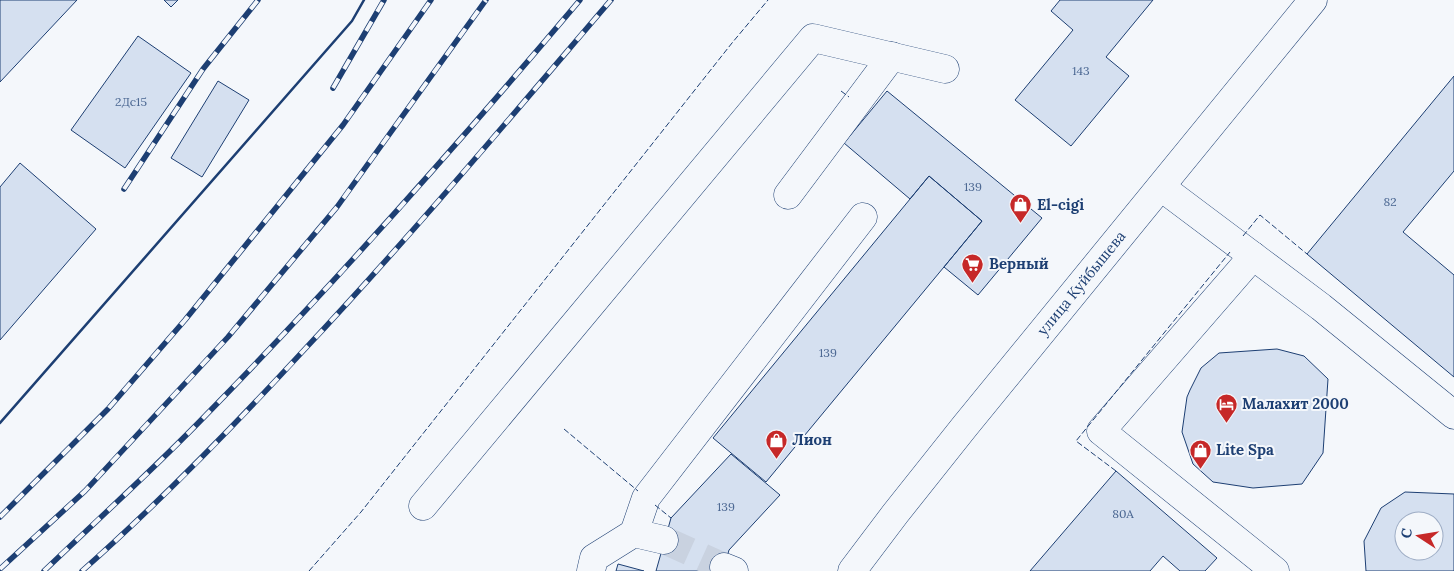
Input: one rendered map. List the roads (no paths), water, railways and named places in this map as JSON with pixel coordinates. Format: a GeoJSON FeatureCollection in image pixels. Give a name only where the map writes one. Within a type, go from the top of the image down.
{"type":"FeatureCollection","features":[{"type":"Feature","properties":{"kind":"street","name":"улица Куйбышева"},"geometry":{"type":"LineString","coordinates":[[852,571],[888,522],[965,426],[1313,0]]}},
{"type":"Feature","properties":{"kind":"street"},"geometry":{"type":"LineString","coordinates":[[423,506],[813,38],[945,69]]}},
{"type":"Feature","properties":{"kind":"street"},"geometry":{"type":"LineString","coordinates":[[788,195],[892,56]]}},
{"type":"Feature","properties":{"kind":"street"},"geometry":{"type":"LineString","coordinates":[[1161,187],[1321,307],[1454,415]]}},
{"type":"Feature","properties":{"kind":"street"},"geometry":{"type":"LineString","coordinates":[[591,571],[594,558],[634,533],[646,498],[863,217]]}},
{"type":"Feature","properties":{"kind":"street"},"geometry":{"type":"LineString","coordinates":[[1253,256],[1101,431],[1275,571]]}},
{"type":"Feature","properties":{"kind":"street"},"geometry":{"type":"LineString","coordinates":[[634,533],[664,540]]}},
{"type":"Feature","properties":{"kind":"tunnel"},"geometry":{"type":"LineString","coordinates":[[664,540],[724,567]]}},
{"type":"Feature","properties":{"kind":"railway"},"geometry":{"type":"LineString","coordinates":[[124,189],[203,69],[258,0]]}},
{"type":"Feature","properties":{"kind":"railway"},"geometry":{"type":"LineString","coordinates":[[333,88],[384,0]]}},
{"type":"Feature","properties":{"kind":"railway"},"geometry":{"type":"LineString","coordinates":[[0,517],[108,409],[185,320],[343,125],[431,0]]}},
{"type":"Feature","properties":{"kind":"railway"},"geometry":{"type":"LineString","coordinates":[[0,569],[85,491],[228,337],[337,207],[486,0]]}},
{"type":"Feature","properties":{"kind":"railway"},"geometry":{"type":"LineString","coordinates":[[44,571],[186,435],[350,263],[443,159],[580,0]]}},
{"type":"Feature","properties":{"kind":"railway"},"geometry":{"type":"LineString","coordinates":[[82,571],[196,464],[304,350],[421,221],[611,0]]}},
{"type":"Feature","properties":{"kind":"place","name":"El-cigi"},"geometry":{"type":"Point","coordinates":[1021,224]}},
{"type":"Feature","properties":{"kind":"place","name":"Верный"},"geometry":{"type":"Point","coordinates":[973,283]}},
{"type":"Feature","properties":{"kind":"place","name":"Малахит 2000"},"geometry":{"type":"Point","coordinates":[1226,423]}},
{"type":"Feature","properties":{"kind":"place","name":"Лион"},"geometry":{"type":"Point","coordinates":[776,459]}},
{"type":"Feature","properties":{"kind":"place","name":"Lite Spa"},"geometry":{"type":"Point","coordinates":[1200,469]}}]}
